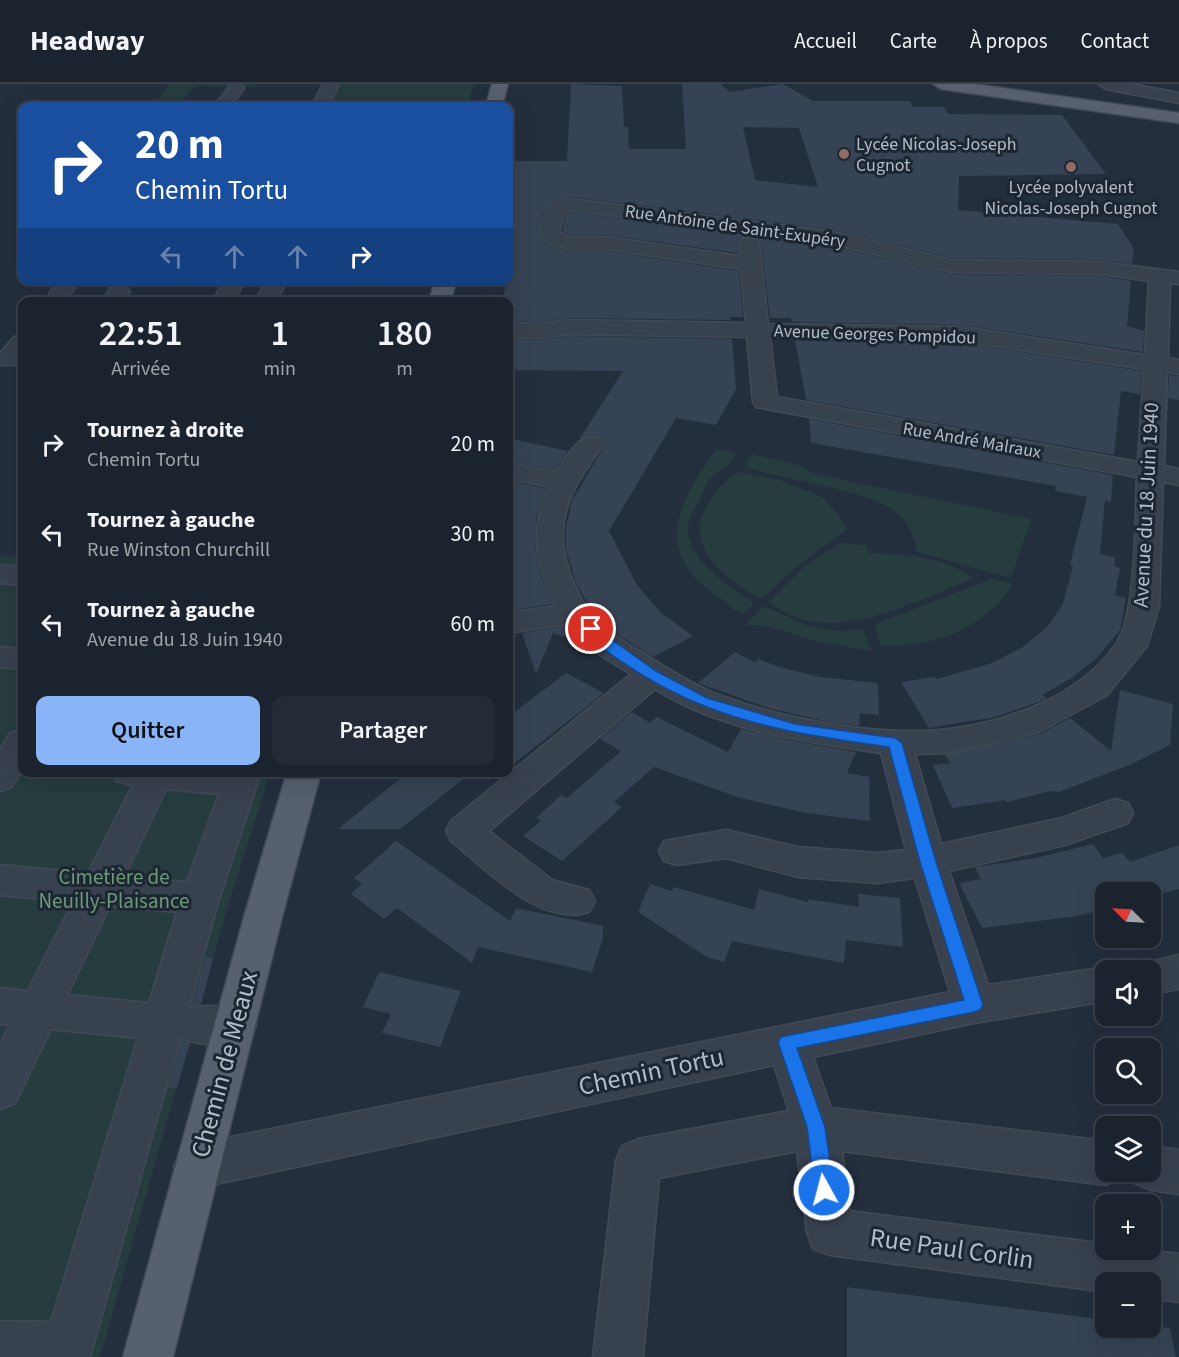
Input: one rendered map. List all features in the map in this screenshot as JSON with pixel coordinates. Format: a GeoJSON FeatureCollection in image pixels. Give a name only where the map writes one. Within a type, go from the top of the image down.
{"type":"FeatureCollection","features":[{"type":"Feature","properties":{"kind":"main road"},"geometry":{"type":"LineString","coordinates":[[495,102],[500,84]]}},
{"type":"Feature","properties":{"kind":"main road"},"geometry":{"type":"LineString","coordinates":[[941,84],[1179,118]]}},
{"type":"Feature","properties":{"kind":"main road","name":"Chemin de Meaux"},"geometry":{"type":"LineString","coordinates":[[148,1357],[263,917],[303,777]]}},
{"type":"Feature","properties":{"kind":"street"},"geometry":{"type":"LineString","coordinates":[[322,102],[331,84]]}},
{"type":"Feature","properties":{"kind":"street"},"geometry":{"type":"LineString","coordinates":[[1106,84],[1179,98]]}},
{"type":"Feature","properties":{"kind":"street"},"geometry":{"type":"LineString","coordinates":[[226,102],[236,88]]}},
{"type":"Feature","properties":{"kind":"street","name":"Rue Antoine de Saint-Exupéry"},"geometry":{"type":"LineString","coordinates":[[750,264],[606,243],[570,243],[555,239],[549,233],[552,214],[556,208],[577,204],[829,237],[914,260],[951,266],[1100,268],[1169,277]]}},
{"type":"Feature","properties":{"kind":"street"},"geometry":{"type":"LineString","coordinates":[[748,227],[758,331]]}},
{"type":"Feature","properties":{"kind":"street","name":"Avenue du 18 Juin 1940"},"geometry":{"type":"LineString","coordinates":[[591,443],[563,482],[554,506],[549,541],[558,577],[573,613],[608,646],[651,675],[702,701],[795,729],[895,743],[949,741],[1027,724],[1096,687],[1132,646],[1144,606],[1150,472],[1167,366],[1169,277]]}},
{"type":"Feature","properties":{"kind":"street","name":"Avenue Georges Pompidou"},"geometry":{"type":"LineString","coordinates":[[513,320],[542,320],[568,327]]}},
{"type":"Feature","properties":{"kind":"street","name":"Avenue Georges Pompidou"},"geometry":{"type":"LineString","coordinates":[[513,330],[539,331],[568,327],[963,334],[1167,366]]}},
{"type":"Feature","properties":{"kind":"street","name":"Rue André Malraux"},"geometry":{"type":"LineString","coordinates":[[758,331],[765,402],[1179,477]]}},
{"type":"Feature","properties":{"kind":"street"},"geometry":{"type":"LineString","coordinates":[[9,360],[18,348]]}},
{"type":"Feature","properties":{"kind":"street"},"geometry":{"type":"LineString","coordinates":[[513,472],[563,482]]}},
{"type":"Feature","properties":{"kind":"street"},"geometry":{"type":"LineString","coordinates":[[0,574],[18,576]]}},
{"type":"Feature","properties":{"kind":"street"},"geometry":{"type":"LineString","coordinates":[[513,622],[573,613]]}},
{"type":"Feature","properties":{"kind":"street"},"geometry":{"type":"LineString","coordinates":[[0,657],[18,659]]}},
{"type":"Feature","properties":{"kind":"street"},"geometry":{"type":"LineString","coordinates":[[576,901],[541,892],[464,831],[651,675]]}},
{"type":"Feature","properties":{"kind":"street"},"geometry":{"type":"LineString","coordinates":[[895,743],[928,862],[974,1005]]}},
{"type":"Feature","properties":{"kind":"street"},"geometry":{"type":"LineString","coordinates":[[0,1089],[100,889],[145,777]]}},
{"type":"Feature","properties":{"kind":"street"},"geometry":{"type":"LineString","coordinates":[[0,1346],[67,1352],[175,1024],[200,899],[242,778],[223,777]]}},
{"type":"Feature","properties":{"kind":"street"},"geometry":{"type":"LineString","coordinates":[[677,851],[726,844],[798,862],[877,868],[928,862],[984,847],[1065,831],[1115,813]]}},
{"type":"Feature","properties":{"kind":"street"},"geometry":{"type":"LineString","coordinates":[[0,880],[200,899]]}},
{"type":"Feature","properties":{"kind":"street"},"geometry":{"type":"LineString","coordinates":[[1161,974],[1179,972]]}},
{"type":"Feature","properties":{"kind":"street","name":"Chemin Tortu"},"geometry":{"type":"LineString","coordinates":[[197,1166],[787,1042],[974,1005],[1095,986]]}},
{"type":"Feature","properties":{"kind":"street"},"geometry":{"type":"LineString","coordinates":[[0,1006],[175,1024],[236,1026]]}},
{"type":"Feature","properties":{"kind":"street","name":"Rue Paul Corlin"},"geometry":{"type":"LineString","coordinates":[[787,1042],[816,1127],[830,1232],[1179,1278]]}},
{"type":"Feature","properties":{"kind":"street"},"geometry":{"type":"LineString","coordinates":[[618,1357],[638,1161],[816,1127],[1095,1162]]}},
{"type":"Feature","properties":{"kind":"street"},"geometry":{"type":"LineString","coordinates":[[1161,1170],[1179,1172]]}},
{"type":"Feature","properties":{"kind":"green space"},"geometry":{"type":"Polygon","coordinates":[[[169,84],[257,84],[254,87],[195,86],[181,102],[156,102],[169,84]]]}},
{"type":"Feature","properties":{"kind":"green space"},"geometry":{"type":"Polygon","coordinates":[[[341,84],[474,84],[468,102],[331,102],[341,84]]]}},
{"type":"Feature","properties":{"kind":"green space"},"geometry":{"type":"Polygon","coordinates":[[[716,449],[736,453],[728,465],[707,483],[692,514],[688,530],[694,551],[711,571],[751,600],[753,605],[743,614],[731,609],[731,606],[698,581],[685,564],[678,547],[677,531],[686,497],[716,449]]]}},
{"type":"Feature","properties":{"kind":"green space"},"geometry":{"type":"Polygon","coordinates":[[[751,454],[803,466],[809,472],[820,475],[1031,519],[1011,578],[917,552],[906,523],[900,515],[887,506],[849,492],[746,467],[751,454]]]}},
{"type":"Feature","properties":{"kind":"green space"},"geometry":{"type":"Polygon","coordinates":[[[740,472],[780,480],[824,498],[846,525],[846,530],[796,567],[762,599],[721,571],[710,559],[703,546],[700,532],[702,517],[710,501],[726,480],[740,472]]]}},
{"type":"Feature","properties":{"kind":"green space"},"geometry":{"type":"Polygon","coordinates":[[[840,543],[867,545],[868,553],[909,555],[936,560],[962,571],[973,579],[898,609],[843,622],[817,622],[792,616],[769,602],[804,567],[840,543]]]}},
{"type":"Feature","properties":{"kind":"green space","name":"Cimetière de Neuilly-Plaisance"},"geometry":{"type":"Polygon","coordinates":[[[0,555],[18,557],[18,777],[269,777],[227,909],[100,1357],[0,1357],[0,555]]]}},
{"type":"Feature","properties":{"kind":"green space"},"geometry":{"type":"Polygon","coordinates":[[[992,579],[1013,584],[1002,600],[972,624],[956,633],[937,639],[899,646],[880,646],[875,624],[992,579]]]}},
{"type":"Feature","properties":{"kind":"green space"},"geometry":{"type":"Polygon","coordinates":[[[764,606],[806,625],[834,631],[863,630],[871,651],[819,642],[768,626],[745,625],[764,606]]]}},
{"type":"Feature","properties":{"kind":"building"},"geometry":{"type":"Polygon","coordinates":[[[571,84],[622,86],[624,127],[628,127],[629,149],[686,149],[682,84],[721,84],[730,92],[783,84],[813,101],[910,101],[913,107],[944,107],[948,114],[1062,115],[1106,174],[959,176],[958,210],[1118,224],[1134,249],[1132,264],[1100,260],[951,258],[829,229],[570,197],[556,201],[543,213],[537,232],[546,244],[569,251],[606,251],[739,271],[743,317],[730,317],[730,320],[568,318],[539,322],[513,321],[513,297],[504,297],[505,285],[513,285],[513,161],[567,161],[571,84]],[[743,127],[755,180],[818,187],[799,128],[743,127]]]}},
{"type":"Feature","properties":{"kind":"building"},"geometry":{"type":"Polygon","coordinates":[[[571,212],[828,245],[951,274],[1100,276],[1131,281],[1127,326],[1144,331],[1143,352],[963,325],[792,322],[791,318],[770,318],[761,243],[758,238],[740,238],[737,243],[738,253],[606,235],[570,235],[562,231],[566,215],[571,212]]]}},
{"type":"Feature","properties":{"kind":"building"},"geometry":{"type":"Polygon","coordinates":[[[568,336],[732,339],[736,389],[716,425],[676,418],[609,531],[637,585],[661,613],[693,636],[653,657],[614,632],[593,613],[576,583],[566,549],[566,527],[572,501],[606,443],[602,437],[593,435],[579,440],[623,371],[513,370],[513,339],[539,340],[568,336]]]}},
{"type":"Feature","properties":{"kind":"building"},"geometry":{"type":"Polygon","coordinates":[[[795,340],[963,343],[1142,371],[1140,394],[1121,391],[1114,455],[806,400],[795,340]]]}},
{"type":"Feature","properties":{"kind":"building"},"geometry":{"type":"Polygon","coordinates":[[[1169,375],[1179,376],[1179,400],[1168,398],[1169,375]]]}},
{"type":"Feature","properties":{"kind":"building"},"geometry":{"type":"Polygon","coordinates":[[[809,419],[1113,475],[1111,502],[1105,500],[1100,554],[1115,557],[1114,566],[1120,568],[1115,595],[1126,598],[1120,630],[1097,658],[1070,679],[1042,695],[1047,698],[995,717],[929,728],[901,682],[935,677],[937,679],[992,663],[1023,647],[1047,627],[1063,604],[1087,497],[1055,491],[1056,486],[811,443],[809,419]]]}},
{"type":"Feature","properties":{"kind":"building"},"geometry":{"type":"Polygon","coordinates":[[[513,439],[568,451],[555,470],[513,462],[513,439]]]}},
{"type":"Feature","properties":{"kind":"building"},"geometry":{"type":"Polygon","coordinates":[[[513,482],[545,488],[536,518],[535,547],[541,575],[552,604],[514,610],[513,482]]]}},
{"type":"Feature","properties":{"kind":"building"},"geometry":{"type":"Polygon","coordinates":[[[565,626],[583,643],[553,633],[536,674],[522,633],[565,626]]]}},
{"type":"Feature","properties":{"kind":"building"},"geometry":{"type":"Polygon","coordinates":[[[735,652],[756,663],[758,659],[779,667],[820,677],[878,683],[879,715],[860,713],[859,726],[830,722],[768,708],[698,683],[735,652]]]}},
{"type":"Feature","properties":{"kind":"building"},"geometry":{"type":"Polygon","coordinates":[[[566,673],[604,693],[513,764],[513,713],[566,673]]]}},
{"type":"Feature","properties":{"kind":"building"},"geometry":{"type":"Polygon","coordinates":[[[1120,690],[1173,704],[1170,745],[1129,765],[1059,792],[1050,791],[1007,802],[1005,800],[952,808],[933,765],[950,763],[945,755],[1040,734],[1070,718],[1111,751],[1120,690]]]}},
{"type":"Feature","properties":{"kind":"building"},"geometry":{"type":"Polygon","coordinates":[[[632,712],[650,723],[657,717],[728,752],[741,729],[856,752],[847,773],[869,777],[870,821],[806,813],[737,797],[654,767],[614,802],[622,807],[562,861],[523,836],[541,821],[536,818],[561,795],[567,798],[621,751],[600,739],[632,712]]]}},
{"type":"Feature","properties":{"kind":"building"},"geometry":{"type":"Polygon","coordinates":[[[402,777],[466,777],[400,829],[338,829],[402,777]]]}},
{"type":"Feature","properties":{"kind":"building"},"geometry":{"type":"Polygon","coordinates":[[[396,841],[510,921],[516,908],[603,926],[603,938],[592,972],[478,947],[472,963],[397,908],[384,919],[351,894],[362,884],[354,878],[396,841]]]}},
{"type":"Feature","properties":{"kind":"building"},"geometry":{"type":"Polygon","coordinates":[[[1093,844],[1103,858],[1122,853],[1130,862],[1179,845],[1179,889],[1161,894],[1161,882],[1095,882],[1095,912],[982,928],[959,883],[981,879],[975,867],[1036,858],[1093,844]]]}},
{"type":"Feature","properties":{"kind":"building"},"geometry":{"type":"Polygon","coordinates":[[[650,884],[672,891],[674,887],[754,910],[759,889],[808,902],[808,899],[859,907],[858,894],[900,898],[903,947],[846,940],[844,963],[732,941],[724,962],[707,957],[638,912],[650,884]]]}},
{"type":"Feature","properties":{"kind":"building"},"geometry":{"type":"Polygon","coordinates":[[[205,957],[213,959],[201,1004],[191,1006],[205,957]]]}},
{"type":"Feature","properties":{"kind":"building"},"geometry":{"type":"Polygon","coordinates":[[[379,972],[461,991],[440,1047],[382,1033],[391,1014],[363,1007],[379,972]]]}},
{"type":"Feature","properties":{"kind":"building"},"geometry":{"type":"Polygon","coordinates":[[[181,1040],[190,1043],[177,1088],[168,1088],[181,1040]]]}},
{"type":"Feature","properties":{"kind":"building"},"geometry":{"type":"Polygon","coordinates":[[[847,1287],[1095,1319],[1095,1338],[1161,1338],[1161,1327],[1170,1328],[1176,1357],[847,1357],[847,1287]]]}},
{"type":"Feature","properties":{"kind":"place","name":"Lycée Nicolas-Joseph Cugnot"},"geometry":{"type":"Point","coordinates":[844,154]}},
{"type":"Feature","properties":{"kind":"place","name":"Lycée polyvalent Nicolas-Joseph Cugnot"},"geometry":{"type":"Point","coordinates":[1071,167]}},
{"type":"Feature","properties":{"kind":"route"},"geometry":{"type":"LineString","coordinates":[[591,629],[608,646],[651,675],[702,701],[795,729],[895,743],[928,862],[974,1005],[787,1042],[816,1127],[824,1190]]}}]}
